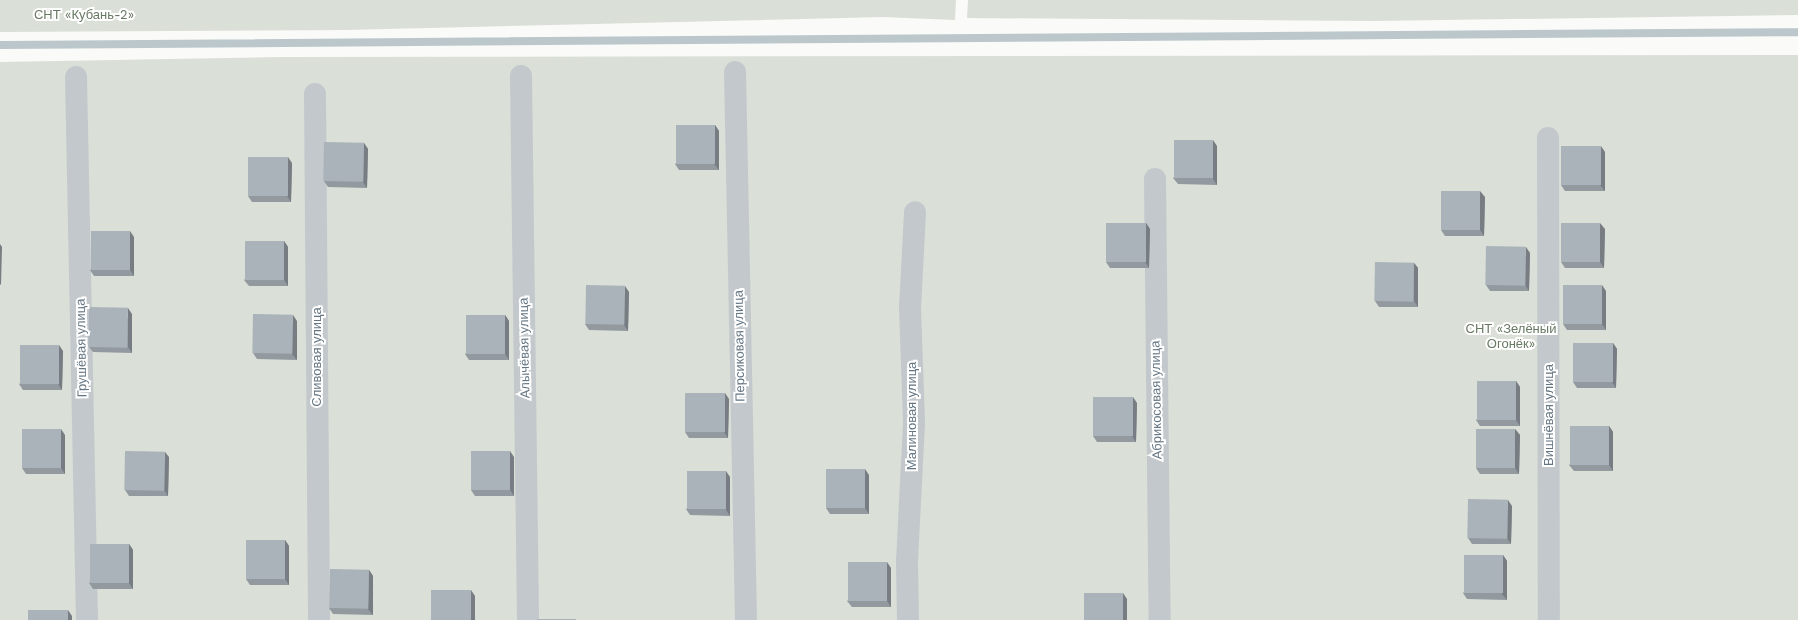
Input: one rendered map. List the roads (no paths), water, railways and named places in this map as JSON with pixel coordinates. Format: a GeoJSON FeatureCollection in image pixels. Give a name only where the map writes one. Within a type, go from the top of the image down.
{"type":"FeatureCollection","features":[{"type":"Feature","properties":{"kind":"street","name":"Персиковая улица"},"geometry":{"type":"LineString","coordinates":[[735,72],[746,620]]}},
{"type":"Feature","properties":{"kind":"street","name":"Алычёвая улица"},"geometry":{"type":"LineString","coordinates":[[521,76],[528,620]]}},
{"type":"Feature","properties":{"kind":"street","name":"Грушёвая улица"},"geometry":{"type":"LineString","coordinates":[[76,77],[87,620]]}},
{"type":"Feature","properties":{"kind":"street","name":"Сливовая улица"},"geometry":{"type":"LineString","coordinates":[[314,94],[319,620]]}},
{"type":"Feature","properties":{"kind":"street","name":"Вишнёвая улица"},"geometry":{"type":"LineString","coordinates":[[1548,138],[1549,620]]}},
{"type":"Feature","properties":{"kind":"street","name":"Абрикосовая улица"},"geometry":{"type":"LineString","coordinates":[[1155,179],[1160,620]]}},
{"type":"Feature","properties":{"kind":"street","name":"Малиновая улица"},"geometry":{"type":"LineString","coordinates":[[908,620],[907,561],[914,422],[910,308],[915,212]]}},
{"type":"Feature","properties":{"kind":"waterway"},"geometry":{"type":"LineString","coordinates":[[0,45],[1798,32]]}},
{"type":"Feature","properties":{"kind":"park label","name":"СНТ «Кубань-2»"},"geometry":{"type":"Point","coordinates":[84,15]}},
{"type":"Feature","properties":{"kind":"park label","name":"СНТ «Зелёный Огонёк»"},"geometry":{"type":"Point","coordinates":[1511,338]}}]}
